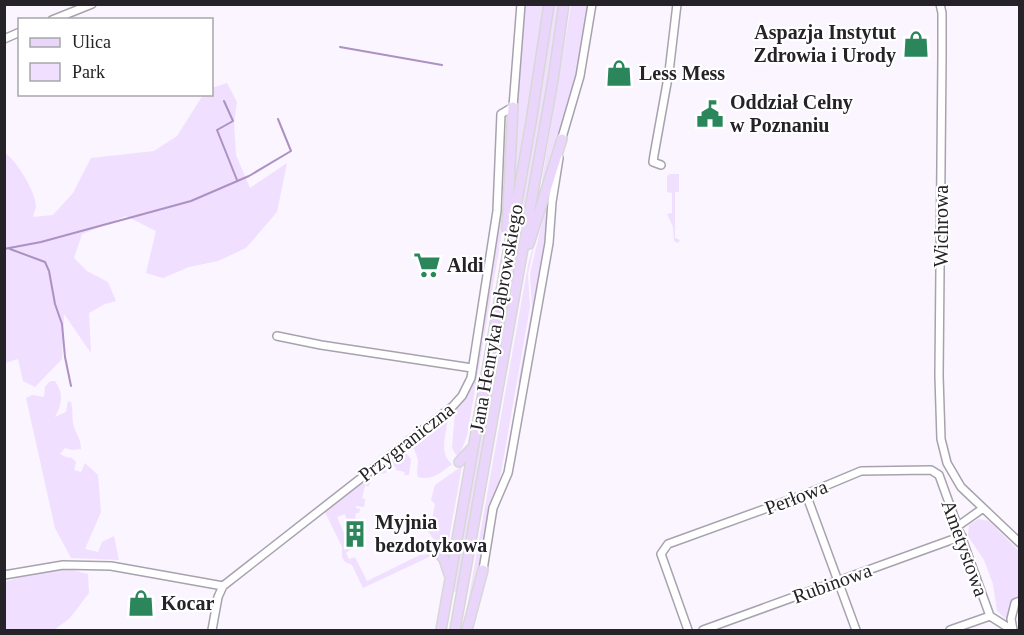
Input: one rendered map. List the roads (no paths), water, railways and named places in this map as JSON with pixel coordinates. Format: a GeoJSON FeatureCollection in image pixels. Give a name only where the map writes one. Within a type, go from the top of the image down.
{"type":"FeatureCollection","features":[{"type":"Feature","properties":{"kind":"main road","name":"Jana Henryka Dąbrowskiego"},"geometry":{"type":"LineString","coordinates":[[441,630],[549,4]]}},
{"type":"Feature","properties":{"kind":"main road","name":"Jana Henryka Dąbrowskiego"},"geometry":{"type":"LineString","coordinates":[[455,630],[553,80],[564,4]]}},
{"type":"Feature","properties":{"kind":"main road"},"geometry":{"type":"LineString","coordinates":[[508,250],[507,210],[513,106]]}},
{"type":"Feature","properties":{"kind":"main road"},"geometry":{"type":"LineString","coordinates":[[519,272],[562,139]]}},
{"type":"Feature","properties":{"kind":"main road"},"geometry":{"type":"LineString","coordinates":[[459,462],[473,447]]}},
{"type":"Feature","properties":{"kind":"main road"},"geometry":{"type":"LineString","coordinates":[[434,548],[446,564],[449,581]]}},
{"type":"Feature","properties":{"kind":"main road"},"geometry":{"type":"LineString","coordinates":[[467,630],[483,570]]}},
{"type":"Feature","properties":{"kind":"street"},"geometry":{"type":"LineString","coordinates":[[57,18],[92,4]]}},
{"type":"Feature","properties":{"kind":"street"},"geometry":{"type":"LineString","coordinates":[[513,106],[521,4]]}},
{"type":"Feature","properties":{"kind":"street"},"geometry":{"type":"LineString","coordinates":[[483,570],[494,505],[508,473],[512,457],[549,243],[562,139],[580,76],[592,4]]}},
{"type":"Feature","properties":{"kind":"street"},"geometry":{"type":"LineString","coordinates":[[661,165],[653,162],[669,72],[677,4]]}},
{"type":"Feature","properties":{"kind":"street","name":"Wichrowa"},"geometry":{"type":"LineString","coordinates":[[940,4],[942,13],[942,95],[939,422],[942,447],[953,475],[968,495],[1020,543]]}},
{"type":"Feature","properties":{"kind":"street"},"geometry":{"type":"LineString","coordinates":[[4,39],[18,33]]}},
{"type":"Feature","properties":{"kind":"street","name":"Przygraniczna"},"geometry":{"type":"LineString","coordinates":[[223,586],[452,406],[467,389],[498,211],[501,114],[513,106]]}},
{"type":"Feature","properties":{"kind":"street"},"geometry":{"type":"LineString","coordinates":[[277,336],[472,368]]}},
{"type":"Feature","properties":{"kind":"street","name":"Perłowa"},"geometry":{"type":"LineString","coordinates":[[688,630],[661,554],[668,544],[807,494],[861,471],[931,470],[939,475]]}},
{"type":"Feature","properties":{"kind":"street","name":"Ametystowa"},"geometry":{"type":"LineString","coordinates":[[939,475],[990,616],[950,630]]}},
{"type":"Feature","properties":{"kind":"street"},"geometry":{"type":"LineString","coordinates":[[807,494],[856,630]]}},
{"type":"Feature","properties":{"kind":"street"},"geometry":{"type":"LineString","coordinates":[[958,526],[982,509]]}},
{"type":"Feature","properties":{"kind":"street","name":"Rubinowa"},"geometry":{"type":"LineString","coordinates":[[703,630],[962,536]]}},
{"type":"Feature","properties":{"kind":"street"},"geometry":{"type":"LineString","coordinates":[[4,574],[63,565],[111,566],[223,586],[218,597],[212,630]]}},
{"type":"Feature","properties":{"kind":"street"},"geometry":{"type":"LineString","coordinates":[[1012,630],[1011,619],[1015,603],[1020,601]]}},
{"type":"Feature","properties":{"kind":"street"},"geometry":{"type":"LineString","coordinates":[[990,616],[1012,630]]}},
{"type":"Feature","properties":{"kind":"waterway"},"geometry":{"type":"LineString","coordinates":[[340,47],[442,65]]}},
{"type":"Feature","properties":{"kind":"waterway"},"geometry":{"type":"LineString","coordinates":[[224,101],[233,121],[217,130],[237,180]]}},
{"type":"Feature","properties":{"kind":"waterway"},"geometry":{"type":"LineString","coordinates":[[4,249],[41,242],[191,201],[249,176],[291,151],[278,119]]}},
{"type":"Feature","properties":{"kind":"waterway"},"geometry":{"type":"LineString","coordinates":[[10,249],[45,262],[62,324],[71,386]]}},
{"type":"Feature","properties":{"kind":"place","name":"Aspazja Instytut Zdrowia i Urody"},"geometry":{"type":"Point","coordinates":[916,44]}},
{"type":"Feature","properties":{"kind":"place","name":"Less Mess"},"geometry":{"type":"Point","coordinates":[619,73]}},
{"type":"Feature","properties":{"kind":"place","name":"Oddział Celny w Poznaniu"},"geometry":{"type":"Point","coordinates":[710,114]}},
{"type":"Feature","properties":{"kind":"place","name":"Aldi"},"geometry":{"type":"Point","coordinates":[427,265]}},
{"type":"Feature","properties":{"kind":"place","name":"Myjnia bezdotykowa"},"geometry":{"type":"Point","coordinates":[355,534]}},
{"type":"Feature","properties":{"kind":"place","name":"Kocar"},"geometry":{"type":"Point","coordinates":[141,603]}}]}
